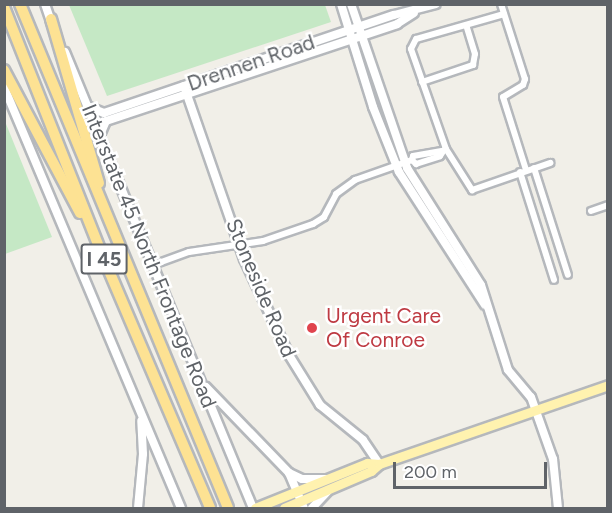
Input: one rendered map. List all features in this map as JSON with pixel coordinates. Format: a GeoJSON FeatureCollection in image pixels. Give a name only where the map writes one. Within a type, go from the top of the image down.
{"type":"FeatureCollection","features":[{"type":"Feature","properties":{"kind":"highway","name":"I 45"},"geometry":{"type":"LineString","coordinates":[[20,4],[228,508]]}},
{"type":"Feature","properties":{"kind":"highway","name":"I 45"},"geometry":{"type":"LineString","coordinates":[[4,7],[101,252],[210,508]]}},
{"type":"Feature","properties":{"kind":"highway"},"geometry":{"type":"LineString","coordinates":[[51,19],[116,241]]}},
{"type":"Feature","properties":{"kind":"highway"},"geometry":{"type":"LineString","coordinates":[[4,70],[101,252]]}},
{"type":"Feature","properties":{"kind":"main road","name":"Interstate 45 North Frontage Road"},"geometry":{"type":"LineString","coordinates":[[45,4],[254,508]]}},
{"type":"Feature","properties":{"kind":"main road"},"geometry":{"type":"LineString","coordinates":[[4,87],[181,508]]}},
{"type":"Feature","properties":{"kind":"main road"},"geometry":{"type":"LineString","coordinates":[[196,372],[212,395],[289,473],[302,478],[326,479]]}},
{"type":"Feature","properties":{"kind":"main road"},"geometry":{"type":"LineString","coordinates":[[284,508],[302,505],[379,464],[608,385]]}},
{"type":"Feature","properties":{"kind":"main road"},"geometry":{"type":"LineString","coordinates":[[138,508],[143,454],[139,409]]}},
{"type":"Feature","properties":{"kind":"main road"},"geometry":{"type":"LineString","coordinates":[[254,508],[367,463],[379,464]]}},
{"type":"Feature","properties":{"kind":"main road"},"geometry":{"type":"LineString","coordinates":[[289,473],[302,505]]}},
{"type":"Feature","properties":{"kind":"main road"},"geometry":{"type":"LineString","coordinates":[[133,508],[139,488]]}},
{"type":"Feature","properties":{"kind":"main road"},"geometry":{"type":"LineString","coordinates":[[312,508],[328,491]]}},
{"type":"Feature","properties":{"kind":"street"},"geometry":{"type":"LineString","coordinates":[[341,4],[396,166],[488,309]]}},
{"type":"Feature","properties":{"kind":"street"},"geometry":{"type":"LineString","coordinates":[[351,4],[408,161],[481,285],[512,379],[531,397],[553,459],[558,508]]}},
{"type":"Feature","properties":{"kind":"street","name":"Drennen Road"},"geometry":{"type":"LineString","coordinates":[[89,107],[104,114],[358,27],[436,4]]}},
{"type":"Feature","properties":{"kind":"street"},"geometry":{"type":"LineString","coordinates":[[501,4],[525,79],[523,85],[506,92],[503,99],[554,280]]}},
{"type":"Feature","properties":{"kind":"street","name":"Drennen Road"},"geometry":{"type":"LineString","coordinates":[[100,135],[106,121],[397,24],[415,12]]}},
{"type":"Feature","properties":{"kind":"street"},"geometry":{"type":"LineString","coordinates":[[504,14],[412,41],[422,82],[444,150],[472,190],[550,163]]}},
{"type":"Feature","properties":{"kind":"street"},"geometry":{"type":"LineString","coordinates":[[422,82],[473,65],[476,54],[466,25]]}},
{"type":"Feature","properties":{"kind":"street","name":"Stoneside Road"},"geometry":{"type":"LineString","coordinates":[[184,86],[241,246],[289,355],[315,400],[365,442],[379,464]]}},
{"type":"Feature","properties":{"kind":"street"},"geometry":{"type":"LineString","coordinates":[[408,161],[416,164],[440,156],[444,150]]}},
{"type":"Feature","properties":{"kind":"street"},"geometry":{"type":"LineString","coordinates":[[153,265],[189,252],[241,246],[313,224],[324,217],[342,187],[426,152],[444,150]]}},
{"type":"Feature","properties":{"kind":"street"},"geometry":{"type":"LineString","coordinates":[[426,152],[429,160]]}},
{"type":"Feature","properties":{"kind":"street"},"geometry":{"type":"LineString","coordinates":[[534,168],[568,276]]}},
{"type":"Feature","properties":{"kind":"street"},"geometry":{"type":"LineString","coordinates":[[591,211],[608,205]]}},
{"type":"Feature","properties":{"kind":"green space"},"geometry":{"type":"Polygon","coordinates":[[[69,5],[325,5],[331,22],[107,96],[69,5]]]}},
{"type":"Feature","properties":{"kind":"green space"},"geometry":{"type":"Polygon","coordinates":[[[4,119],[52,237],[5,254],[4,254],[4,119]]]}},
{"type":"Feature","properties":{"kind":"place","name":"Urgent Care Of Conroe"},"geometry":{"type":"Point","coordinates":[312,328]}}]}
